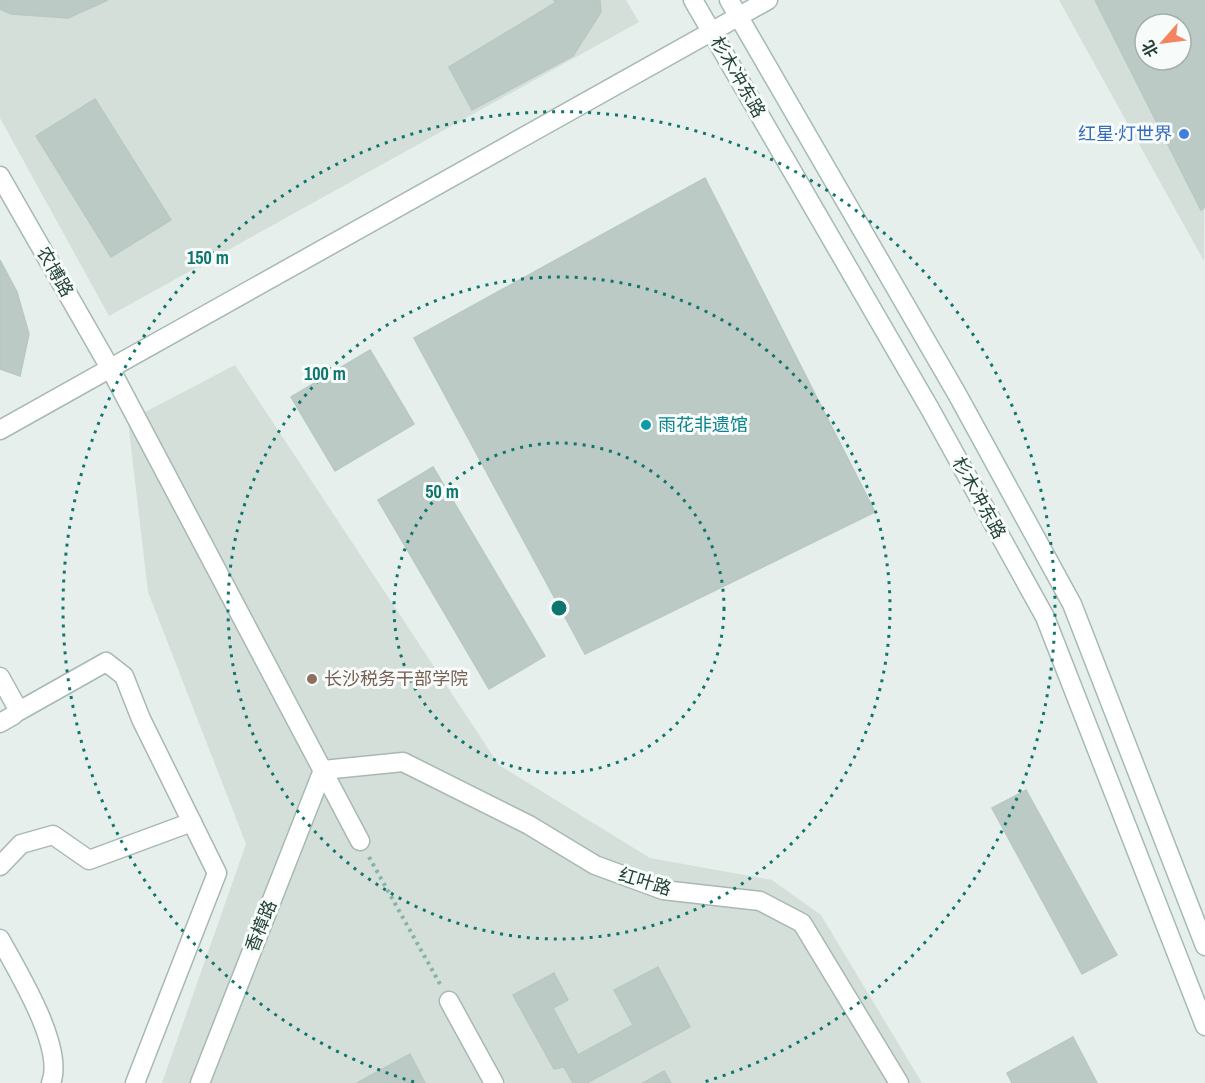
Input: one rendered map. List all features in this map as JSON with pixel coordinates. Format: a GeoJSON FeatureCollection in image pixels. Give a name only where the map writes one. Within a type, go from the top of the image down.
{"type":"FeatureCollection","features":[{"type":"Feature","properties":{"kind":"street","name":"杉木冲东路"},"geometry":{"type":"LineString","coordinates":[[693,0],[930,409],[1045,617],[1205,1026]]}},
{"type":"Feature","properties":{"kind":"street"},"geometry":{"type":"LineString","coordinates":[[0,430],[711,30],[734,8],[768,0]]}},
{"type":"Feature","properties":{"kind":"street","name":"杉木冲东路"},"geometry":{"type":"LineString","coordinates":[[734,8],[957,394],[1072,604],[1199,914],[1205,946]]}},
{"type":"Feature","properties":{"kind":"street","name":"农博路"},"geometry":{"type":"LineString","coordinates":[[0,176],[110,368],[360,841]]}},
{"type":"Feature","properties":{"kind":"street"},"geometry":{"type":"LineString","coordinates":[[0,677],[20,711],[106,662],[124,676],[141,719],[217,873],[135,1083]]}},
{"type":"Feature","properties":{"kind":"street","name":"红叶路"},"geometry":{"type":"LineString","coordinates":[[323,770],[403,762],[529,825],[595,866],[663,890],[760,901],[802,923],[899,1083]]}},
{"type":"Feature","properties":{"kind":"street","name":"香樟路"},"geometry":{"type":"LineString","coordinates":[[200,1083],[323,770]]}},
{"type":"Feature","properties":{"kind":"street"},"geometry":{"type":"LineString","coordinates":[[0,866],[21,844],[53,835],[89,860],[192,822]]}},
{"type":"Feature","properties":{"kind":"street"},"geometry":{"type":"LineString","coordinates":[[0,939],[48,1035],[55,1072],[51,1083]]}},
{"type":"Feature","properties":{"kind":"street"},"geometry":{"type":"LineString","coordinates":[[449,1001],[494,1083]]}},
{"type":"Feature","properties":{"kind":"path"},"geometry":{"type":"LineString","coordinates":[[360,841],[449,1001]]}},
{"type":"Feature","properties":{"kind":"shaded area"},"geometry":{"type":"Polygon","coordinates":[[[0,0],[626,0],[639,22],[109,316],[0,118],[0,0]]]}},
{"type":"Feature","properties":{"kind":"shaded area"},"geometry":{"type":"Polygon","coordinates":[[[1059,0],[1205,0],[1204,261],[1059,0]]]}},
{"type":"Feature","properties":{"kind":"shaded area","name":"长沙税务干部学院"},"geometry":{"type":"Polygon","coordinates":[[[235,365],[499,765],[650,858],[772,880],[821,915],[922,1083],[162,1083],[246,844],[148,592],[128,421],[235,365]]]}},
{"type":"Feature","properties":{"kind":"building"},"geometry":{"type":"Polygon","coordinates":[[[0,0],[108,0],[68,18],[11,14],[0,9],[0,0]]]}},
{"type":"Feature","properties":{"kind":"building"},"geometry":{"type":"Polygon","coordinates":[[[554,0],[600,0],[601,12],[573,56],[472,110],[449,67],[555,3],[554,0]]]}},
{"type":"Feature","properties":{"kind":"building","name":"红星·灯世界"},"geometry":{"type":"Polygon","coordinates":[[[1095,0],[1205,0],[1205,207],[1201,210],[1095,0]]]}},
{"type":"Feature","properties":{"kind":"building"},"geometry":{"type":"Polygon","coordinates":[[[95,99],[171,220],[111,257],[36,136],[95,99]]]}},
{"type":"Feature","properties":{"kind":"building","name":"雨花非遗馆"},"geometry":{"type":"Polygon","coordinates":[[[705,178],[875,512],[585,654],[414,338],[705,178]]]}},
{"type":"Feature","properties":{"kind":"building"},"geometry":{"type":"Polygon","coordinates":[[[0,260],[17,292],[29,334],[20,376],[0,369],[0,260]]]}},
{"type":"Feature","properties":{"kind":"building"},"geometry":{"type":"Polygon","coordinates":[[[370,350],[414,424],[335,471],[291,397],[370,350]]]}},
{"type":"Feature","properties":{"kind":"building"},"geometry":{"type":"Polygon","coordinates":[[[433,467],[545,656],[489,689],[378,500],[433,467]]]}},
{"type":"Feature","properties":{"kind":"building"},"geometry":{"type":"Polygon","coordinates":[[[1026,790],[1117,955],[1082,974],[992,808],[1026,790]]]}},
{"type":"Feature","properties":{"kind":"building"},"geometry":{"type":"Polygon","coordinates":[[[658,967],[690,1027],[587,1083],[573,1083],[564,1067],[554,1069],[513,995],[554,973],[568,1000],[553,1008],[578,1055],[633,1025],[614,990],[658,967]]]}},
{"type":"Feature","properties":{"kind":"building"},"geometry":{"type":"Polygon","coordinates":[[[1073,1037],[1097,1083],[1012,1083],[1007,1073],[1073,1037]]]}},
{"type":"Feature","properties":{"kind":"building"},"geometry":{"type":"Polygon","coordinates":[[[410,1054],[425,1083],[357,1083],[410,1054]]]}},
{"type":"Feature","properties":{"kind":"building"},"geometry":{"type":"Polygon","coordinates":[[[664,1071],[671,1083],[643,1083],[664,1071]]]}},
{"type":"Feature","properties":{"kind":"place","name":"红星·灯世界"},"geometry":{"type":"Point","coordinates":[1184,134]}},
{"type":"Feature","properties":{"kind":"place","name":"雨花非遗馆"},"geometry":{"type":"Point","coordinates":[646,425]}},
{"type":"Feature","properties":{"kind":"place","name":"长沙税务干部学院"},"geometry":{"type":"Point","coordinates":[312,679]}}]}
